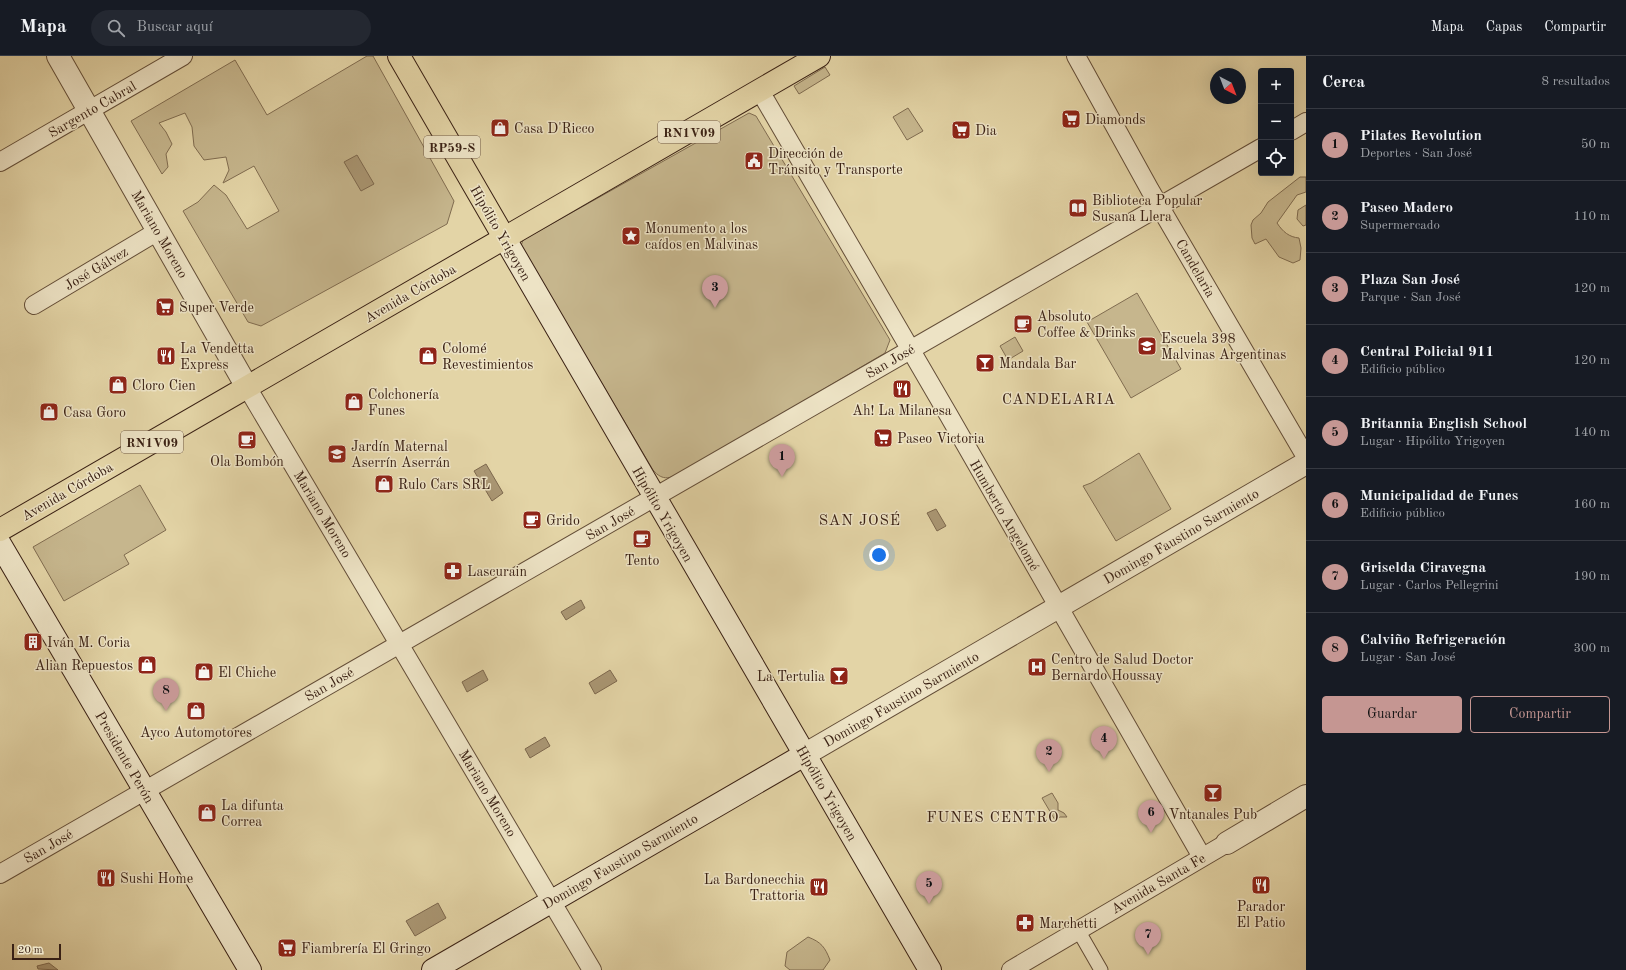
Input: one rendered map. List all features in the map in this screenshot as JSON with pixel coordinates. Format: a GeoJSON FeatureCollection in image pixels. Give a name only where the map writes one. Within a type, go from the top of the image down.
{"type":"FeatureCollection","features":[{"type":"Feature","properties":{"kind":"main road","name":"Mariano Moreno"},"geometry":{"type":"LineString","coordinates":[[58,56],[248,387]]}},
{"type":"Feature","properties":{"kind":"main road","name":"Hipólito Yrigoyen"},"geometry":{"type":"LineString","coordinates":[[399,56],[654,498],[930,970]]}},
{"type":"Feature","properties":{"kind":"main road","name":"Avenida Córdoba"},"geometry":{"type":"LineString","coordinates":[[0,530],[819,56]]}},
{"type":"Feature","properties":{"kind":"main road","name":"Domingo Faustino Sarmiento"},"geometry":{"type":"LineString","coordinates":[[433,970],[1306,463]]}},
{"type":"Feature","properties":{"kind":"main road","name":"Presidente Perón"},"geometry":{"type":"LineString","coordinates":[[0,544],[250,970]]}},
{"type":"Feature","properties":{"kind":"main road","name":"Avenida Santa Fe"},"geometry":{"type":"LineString","coordinates":[[1227,843],[1306,796]]}},
{"type":"Feature","properties":{"kind":"street","name":"Sargento Cabral"},"geometry":{"type":"LineString","coordinates":[[0,162],[183,56]]}},
{"type":"Feature","properties":{"kind":"street","name":"Candelaria"},"geometry":{"type":"LineString","coordinates":[[1076,56],[1160,206],[1306,458]]}},
{"type":"Feature","properties":{"kind":"street","name":"Humberto Angelomé"},"geometry":{"type":"LineString","coordinates":[[760,91],[1202,858]]}},
{"type":"Feature","properties":{"kind":"street"},"geometry":{"type":"LineString","coordinates":[[1294,128],[1306,122]]}},
{"type":"Feature","properties":{"kind":"street","name":"San José"},"geometry":{"type":"LineString","coordinates":[[0,874],[1258,150]]}},
{"type":"Feature","properties":{"kind":"street","name":"José Gálvez"},"geometry":{"type":"LineString","coordinates":[[34,305],[158,231]]}},
{"type":"Feature","properties":{"kind":"street","name":"Mariano Moreno"},"geometry":{"type":"LineString","coordinates":[[248,387],[592,970]]}},
{"type":"Feature","properties":{"kind":"street","name":"Avenida Santa Fe"},"geometry":{"type":"LineString","coordinates":[[1010,970],[1227,843]]}},
{"type":"Feature","properties":{"kind":"street"},"geometry":{"type":"LineString","coordinates":[[1078,930],[1101,970]]}},
{"type":"Feature","properties":{"kind":"shaded area"},"geometry":{"type":"Polygon","coordinates":[[[367,56],[373,56],[454,201],[447,224],[261,326],[248,322],[183,211],[198,202],[214,185],[226,195],[247,229],[279,211],[254,166],[223,183],[229,170],[226,157],[204,160],[194,146],[192,127],[185,113],[159,123],[166,132],[172,144],[166,154],[168,167],[162,174],[131,121],[235,60],[267,115],[367,56]]]}},
{"type":"Feature","properties":{"kind":"shaded area"},"geometry":{"type":"Polygon","coordinates":[[[825,67],[830,75],[799,94],[794,86],[825,67]]]}},
{"type":"Feature","properties":{"kind":"shaded area"},"geometry":{"type":"Polygon","coordinates":[[[908,108],[923,131],[907,140],[893,117],[908,108]]]}},
{"type":"Feature","properties":{"kind":"shaded area"},"geometry":{"type":"Polygon","coordinates":[[[749,113],[756,116],[890,340],[885,353],[683,472],[667,478],[660,476],[653,470],[521,246],[523,240],[749,113]]]}},
{"type":"Feature","properties":{"kind":"shaded area"},"geometry":{"type":"Polygon","coordinates":[[[357,155],[374,184],[361,191],[344,162],[357,155]]]}},
{"type":"Feature","properties":{"kind":"shaded area"},"geometry":{"type":"Polygon","coordinates":[[[1300,177],[1306,177],[1306,192],[1297,195],[1277,223],[1286,234],[1299,238],[1301,248],[1300,260],[1293,263],[1279,257],[1266,239],[1255,244],[1252,238],[1251,225],[1253,220],[1261,213],[1268,202],[1300,177]]]}},
{"type":"Feature","properties":{"kind":"shaded area"},"geometry":{"type":"Polygon","coordinates":[[[1306,205],[1306,225],[1303,226],[1297,219],[1298,210],[1306,205]]]}},
{"type":"Feature","properties":{"kind":"shaded area"},"geometry":{"type":"Polygon","coordinates":[[[1137,293],[1181,369],[1131,398],[1087,322],[1137,293]]]}},
{"type":"Feature","properties":{"kind":"shaded area"},"geometry":{"type":"Polygon","coordinates":[[[1015,337],[1023,351],[1008,360],[1000,346],[1015,337]]]}},
{"type":"Feature","properties":{"kind":"shaded area"},"geometry":{"type":"Polygon","coordinates":[[[1139,453],[1171,509],[1116,541],[1083,486],[1091,483],[1139,453]]]}},
{"type":"Feature","properties":{"kind":"shaded area"},"geometry":{"type":"Polygon","coordinates":[[[486,464],[503,493],[492,501],[474,471],[486,464]]]}},
{"type":"Feature","properties":{"kind":"shaded area"},"geometry":{"type":"Polygon","coordinates":[[[140,485],[166,530],[124,555],[129,564],[64,601],[33,547],[140,485]]]}},
{"type":"Feature","properties":{"kind":"shaded area"},"geometry":{"type":"Polygon","coordinates":[[[936,509],[946,526],[937,531],[927,513],[936,509]]]}},
{"type":"Feature","properties":{"kind":"shaded area"},"geometry":{"type":"Polygon","coordinates":[[[581,600],[585,608],[566,620],[561,612],[581,600]]]}},
{"type":"Feature","properties":{"kind":"shaded area"},"geometry":{"type":"Polygon","coordinates":[[[483,670],[488,680],[467,692],[462,682],[483,670]]]}},
{"type":"Feature","properties":{"kind":"shaded area"},"geometry":{"type":"Polygon","coordinates":[[[610,670],[617,681],[595,694],[589,683],[610,670]]]}},
{"type":"Feature","properties":{"kind":"shaded area"},"geometry":{"type":"Polygon","coordinates":[[[545,737],[550,746],[530,758],[525,749],[545,737]]]}},
{"type":"Feature","properties":{"kind":"shaded area"},"geometry":{"type":"Polygon","coordinates":[[[1052,793],[1058,803],[1058,810],[1064,813],[1067,817],[1060,817],[1055,820],[1042,798],[1052,793]]]}},
{"type":"Feature","properties":{"kind":"shaded area"},"geometry":{"type":"Polygon","coordinates":[[[438,903],[446,918],[415,936],[406,921],[438,903]]]}},
{"type":"Feature","properties":{"kind":"shaded area"},"geometry":{"type":"Polygon","coordinates":[[[808,937],[822,946],[830,960],[823,970],[790,970],[785,966],[787,952],[808,937]]]}},
{"type":"Feature","properties":{"kind":"shaded area"},"geometry":{"type":"Polygon","coordinates":[[[49,963],[58,970],[38,969],[37,966],[49,963]]]}},
{"type":"Feature","properties":{"kind":"place","name":"Diamonds"},"geometry":{"type":"Point","coordinates":[1071,119]}},
{"type":"Feature","properties":{"kind":"place","name":"Casa D'Ricco"},"geometry":{"type":"Point","coordinates":[500,128]}},
{"type":"Feature","properties":{"kind":"place","name":"Dia"},"geometry":{"type":"Point","coordinates":[961,130]}},
{"type":"Feature","properties":{"kind":"place","name":"Dirección de Tránsito y Transporte"},"geometry":{"type":"Point","coordinates":[754,161]}},
{"type":"Feature","properties":{"kind":"place","name":"Biblioteca Popular Susana Llera"},"geometry":{"type":"Point","coordinates":[1078,208]}},
{"type":"Feature","properties":{"kind":"place","name":"Monumento a los caídos en Malvinas"},"geometry":{"type":"Point","coordinates":[631,236]}},
{"type":"Feature","properties":{"kind":"place","name":"Super Verde"},"geometry":{"type":"Point","coordinates":[165,307]}},
{"type":"Feature","properties":{"kind":"place","name":"Plaza San José"},"geometry":{"type":"Point","coordinates":[715,308]}},
{"type":"Feature","properties":{"kind":"place","name":"Absoluto Coffee & Drinks"},"geometry":{"type":"Point","coordinates":[1023,324]}},
{"type":"Feature","properties":{"kind":"place","name":"Escuela 398 Malvinas Argentinas"},"geometry":{"type":"Point","coordinates":[1147,346]}},
{"type":"Feature","properties":{"kind":"place","name":"La Vendetta Express"},"geometry":{"type":"Point","coordinates":[166,356]}},
{"type":"Feature","properties":{"kind":"place","name":"Colomé Revestimientos"},"geometry":{"type":"Point","coordinates":[428,356]}},
{"type":"Feature","properties":{"kind":"place","name":"Mandala Bar"},"geometry":{"type":"Point","coordinates":[985,363]}},
{"type":"Feature","properties":{"kind":"place","name":"Cloro Cien"},"geometry":{"type":"Point","coordinates":[118,385]}},
{"type":"Feature","properties":{"kind":"place","name":"Ah! La Milanesa"},"geometry":{"type":"Point","coordinates":[902,389]}},
{"type":"Feature","properties":{"kind":"place","name":"Colchonería Funes"},"geometry":{"type":"Point","coordinates":[354,402]}},
{"type":"Feature","properties":{"kind":"place","name":"Casa Goro"},"geometry":{"type":"Point","coordinates":[49,412]}},
{"type":"Feature","properties":{"kind":"place","name":"Paseo Victoria"},"geometry":{"type":"Point","coordinates":[883,438]}},
{"type":"Feature","properties":{"kind":"place","name":"Ola Bombón"},"geometry":{"type":"Point","coordinates":[247,440]}},
{"type":"Feature","properties":{"kind":"place","name":"Jardín Maternal Aserrín Aserrán"},"geometry":{"type":"Point","coordinates":[337,454]}},
{"type":"Feature","properties":{"kind":"place","name":"Pilates Revolution"},"geometry":{"type":"Point","coordinates":[782,477]}},
{"type":"Feature","properties":{"kind":"place","name":"Rulo Cars SRL"},"geometry":{"type":"Point","coordinates":[384,484]}},
{"type":"Feature","properties":{"kind":"place","name":"Grido"},"geometry":{"type":"Point","coordinates":[532,520]}},
{"type":"Feature","properties":{"kind":"place","name":"Tento"},"geometry":{"type":"Point","coordinates":[642,539]}},
{"type":"Feature","properties":{"kind":"place","name":"Lascurain"},"geometry":{"type":"Point","coordinates":[453,571]}},
{"type":"Feature","properties":{"kind":"place","name":"Iván M. Coria"},"geometry":{"type":"Point","coordinates":[33,642]}},
{"type":"Feature","properties":{"kind":"place","name":"Alian Repuestos"},"geometry":{"type":"Point","coordinates":[147,665]}},
{"type":"Feature","properties":{"kind":"place","name":"Centro de Salud Doctor Bernardo Houssay"},"geometry":{"type":"Point","coordinates":[1037,667]}},
{"type":"Feature","properties":{"kind":"place","name":"El Chiche"},"geometry":{"type":"Point","coordinates":[204,672]}},
{"type":"Feature","properties":{"kind":"place","name":"La Tertulia"},"geometry":{"type":"Point","coordinates":[839,676]}},
{"type":"Feature","properties":{"kind":"place","name":"Calviño Refrigeración"},"geometry":{"type":"Point","coordinates":[166,711]}},
{"type":"Feature","properties":{"kind":"place","name":"Ayco Automotores"},"geometry":{"type":"Point","coordinates":[196,711]}},
{"type":"Feature","properties":{"kind":"place","name":"Central Policial 911"},"geometry":{"type":"Point","coordinates":[1104,759]}},
{"type":"Feature","properties":{"kind":"place","name":"Paseo Madero"},"geometry":{"type":"Point","coordinates":[1049,772]}},
{"type":"Feature","properties":{"kind":"place","name":"Vntanales Pub"},"geometry":{"type":"Point","coordinates":[1213,793]}},
{"type":"Feature","properties":{"kind":"place","name":"La difunta Correa"},"geometry":{"type":"Point","coordinates":[207,813]}},
{"type":"Feature","properties":{"kind":"place","name":"Municipalidad de Funes"},"geometry":{"type":"Point","coordinates":[1151,833]}},
{"type":"Feature","properties":{"kind":"place","name":"Sushi Home"},"geometry":{"type":"Point","coordinates":[106,878]}},
{"type":"Feature","properties":{"kind":"place","name":"Parador El Patio"},"geometry":{"type":"Point","coordinates":[1261,885]}},
{"type":"Feature","properties":{"kind":"place","name":"La Bardonecchia Trattoria"},"geometry":{"type":"Point","coordinates":[819,887]}},
{"type":"Feature","properties":{"kind":"place","name":"Britannia English School"},"geometry":{"type":"Point","coordinates":[929,904]}},
{"type":"Feature","properties":{"kind":"place","name":"Marchetti"},"geometry":{"type":"Point","coordinates":[1025,923]}},
{"type":"Feature","properties":{"kind":"place","name":"Fiambrería El Gringo"},"geometry":{"type":"Point","coordinates":[287,948]}},
{"type":"Feature","properties":{"kind":"place","name":"Griselda Ciravegna"},"geometry":{"type":"Point","coordinates":[1148,955]}},
{"type":"Feature","properties":{"kind":"district","name":"CANDELARIA"},"geometry":{"type":"Point","coordinates":[1059,399]}},
{"type":"Feature","properties":{"kind":"district","name":"SAN JOSÉ"},"geometry":{"type":"Point","coordinates":[860,520]}},
{"type":"Feature","properties":{"kind":"district","name":"FUNES CENTRO"},"geometry":{"type":"Point","coordinates":[993,817]}}]}
